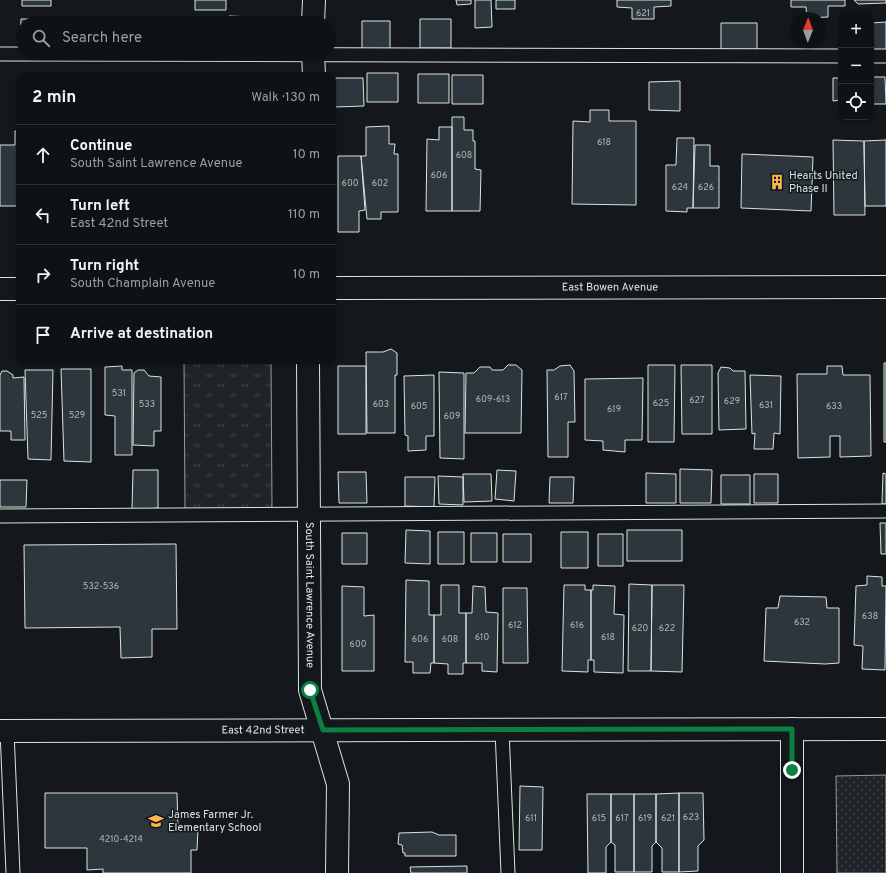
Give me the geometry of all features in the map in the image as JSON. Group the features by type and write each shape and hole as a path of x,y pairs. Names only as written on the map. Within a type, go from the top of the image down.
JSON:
{"street":[{"path":"314,0 314,16"},
{"name":"East Bowen Avenue","path":"336,288 886,287"},
{"path":"0,289 16,288"},
{"name":"South Saint Lawrence Avenue","path":"308,364 310,690 338,784 337,873"},
{"name":"East 42nd Street","path":"4,731 886,728"},
{"path":"792,729 792,873"}],"lane":[{"path":"0,54 16,54"},
{"path":"268,60 313,61 838,56"},
{"path":"874,56 886,56"},
{"path":"0,516 309,513 886,511"},
{"path":"502,730 508,873"},
{"path":"4,731 6,820 13,873"}],"green space":[{"path":"184,364 271,364 272,508 185,509"},
{"path":"886,775 886,873 837,873 836,776"}],"building":[{"path":"22,0 51,0 51,6 22,6"},
{"path":"195,0 226,0 226,10 195,10"},
{"path":"456,0 471,0 471,4 457,5"},
{"path":"475,0 491,0 492,27 475,28"},
{"path":"496,0 515,0 515,9 496,9"},
{"path":"617,0 671,0 671,6 654,7 654,19 632,19 632,8 617,7"},
{"path":"791,0 845,0 845,6 828,6 828,17 826,17 826,12 806,12 806,7 791,7"},
{"path":"854,0 886,0 886,3 858,4"},
{"path":"420,19 451,19 451,48 420,48"},
{"path":"362,21 390,21 390,51 362,51"},
{"path":"886,22 886,53 874,53 874,23"},
{"path":"721,23 757,23 757,52 721,52"},
{"path":"367,73 398,73 398,102 367,102"},
{"path":"418,74 449,74 449,103 418,103"},
{"path":"452,75 483,75 483,104 452,104"},
{"path":"874,77 885,77 886,104 874,104"},
{"path":"336,78 363,78 364,106 336,107"},
{"path":"833,78 838,78 838,100 833,101"},
{"path":"680,81 680,111 649,110 649,82"},
{"path":"590,110 609,110 609,121 636,121 636,205 572,204 573,121 590,122"},
{"path":"452,117 464,117 464,130 473,130 473,141 475,141 475,169 481,170 480,211 452,211"},
{"path":"389,126 389,144 395,144 394,154 398,154 398,212 381,212 381,219 367,219 361,156 366,156 366,127"},
{"path":"439,127 452,127 452,211 426,211 427,139 439,140"},
{"path":"16,131 16,206 0,206 0,145 15,145"},
{"path":"677,138 694,138 693,208 687,208 687,212 666,211 666,165 676,165"},
{"path":"833,140 864,141 865,215 834,215"},
{"path":"886,140 886,206 865,206 864,141"},
{"path":"695,145 710,145 710,166 719,166 719,208 693,208"},
{"name":"Hearts United Phase II","path":"742,154 813,157 811,211 741,208"},
{"path":"338,156 361,156 365,210 359,211 359,232 338,232"},
{"path":"391,349 397,353 397,375 395,375 395,433 367,433 366,352 383,352"},
{"path":"884,363 886,363 886,442 884,442"},
{"path":"508,365 516,365 522,370 521,433 465,433 466,373 474,373 480,367 490,367 492,370 503,370"},
{"path":"570,365 574,371 575,422 568,422 568,457 548,457 547,370 554,370 560,366"},
{"path":"648,365 675,365 674,442 648,442"},
{"path":"681,365 712,365 712,434 682,434"},
{"path":"122,366 122,370 132,370 132,455 115,455 115,416 105,415 105,367"},
{"path":"338,366 366,366 366,434 338,434"},
{"path":"827,366 842,366 843,375 870,375 871,456 840,457 840,436 830,436 830,457 798,458 797,374 827,374"},
{"path":"721,367 730,368 733,371 745,371 746,429 719,430 718,373"},
{"path":"61,369 91,369 91,462 64,461"},
{"path":"25,370 53,370 51,460 28,459"},
{"path":"138,370 144,370 149,376 161,377 161,431 154,431 154,446 133,445 134,373"},
{"path":"2,371 7,371 13,375 13,378 24,377 25,440 11,440 11,431 0,431 0,375"},
{"path":"439,372 464,373 464,459 440,458"},
{"path":"434,375 434,436 426,436 426,450 408,451 408,436 405,435 404,376"},
{"path":"750,375 781,376 780,434 774,433 773,449 754,449 755,433 752,434"},
{"path":"643,378 642,440 625,440 625,452 603,450 603,441 585,440 585,379"},
{"path":"680,469 712,470 711,503 680,503"},
{"path":"133,470 158,470 158,508 132,510"},
{"path":"497,470 516,471 514,501 495,499"},
{"path":"338,472 366,472 367,503 339,503"},
{"path":"646,473 676,474 676,503 646,503"},
{"path":"883,473 886,474 886,504 882,504"},
{"path":"463,474 491,474 492,501 464,502"},
{"path":"754,474 778,474 778,503 754,503"},
{"path":"721,475 750,475 750,504 721,504"},
{"path":"438,476 463,477 463,505 439,504"},
{"path":"405,477 435,477 434,507 405,506"},
{"path":"550,477 574,477 573,503 549,503"},
{"path":"0,480 27,480 26,507 0,507"},
{"path":"880,523 886,523 886,554 881,554"},
{"path":"406,530 430,531 430,564 405,563"},
{"path":"627,530 682,530 682,561 627,561"},
{"path":"438,532 464,532 464,564 438,564"},
{"path":"561,532 588,532 588,568 561,568"},
{"path":"342,533 367,533 367,564 342,564"},
{"path":"471,533 497,533 497,562 471,562"},
{"path":"503,534 531,534 531,562 503,562"},
{"path":"598,534 623,534 623,566 598,566"},
{"path":"176,544 177,629 152,629 152,657 121,658 120,627 25,628 24,545"},
{"path":"867,576 882,577 882,586 886,586 885,670 862,669 863,646 854,645 856,586 867,585"},
{"path":"406,580 429,581 429,615 434,615 434,663 431,663 430,673 413,673 413,662 405,662"},
{"path":"629,584 652,585 651,671 628,671"},
{"path":"441,585 459,585 459,613 466,613 466,663 463,663 463,674 448,674 448,664 434,663 434,615 441,615"},
{"path":"564,585 585,585 585,590 591,590 591,660 588,660 588,672 562,671"},
{"path":"593,585 615,586 614,614 624,615 623,673 594,672 594,660 591,660 591,590 593,590"},
{"path":"652,585 684,585 682,672 651,671"},
{"path":"342,586 364,587 364,616 374,615 374,671 342,671"},
{"path":"473,586 485,587 486,612 498,613 497,672 482,671 482,663 466,663 466,613 472,613"},
{"path":"503,588 527,588 528,663 503,663"},
{"path":"780,596 826,597 827,608 839,608 839,663 825,664 764,661 766,608 778,608"},
{"path":"520,786 543,787 542,850 519,850"},
{"path":"45,793 177,793 178,829 198,829 197,850 191,850 191,873 103,873 103,869 87,870 87,848 45,848"},
{"path":"679,793 679,872 662,872 662,848 656,842 656,794"},
{"path":"679,793 703,793 704,840 698,846 698,871 679,872"},
{"path":"587,794 611,794 611,842 606,847 606,873 588,873"},
{"path":"611,794 634,794 634,872 615,872 615,845 611,842"},
{"path":"634,794 656,794 656,842 652,846 652,872 634,872"},
{"path":"432,832 439,835 456,835 456,856 405,856 402,845 398,844 399,833"},
{"path":"467,866 467,873 411,873 410,867"}],"place":[{"name":"Hearts United Phase II","path":"777,182"},
{"name":"James Farmer Jr. Elementary School","path":"156,821"}],"route":[{"path":"310,690 323,730 792,729 792,770"}]}
